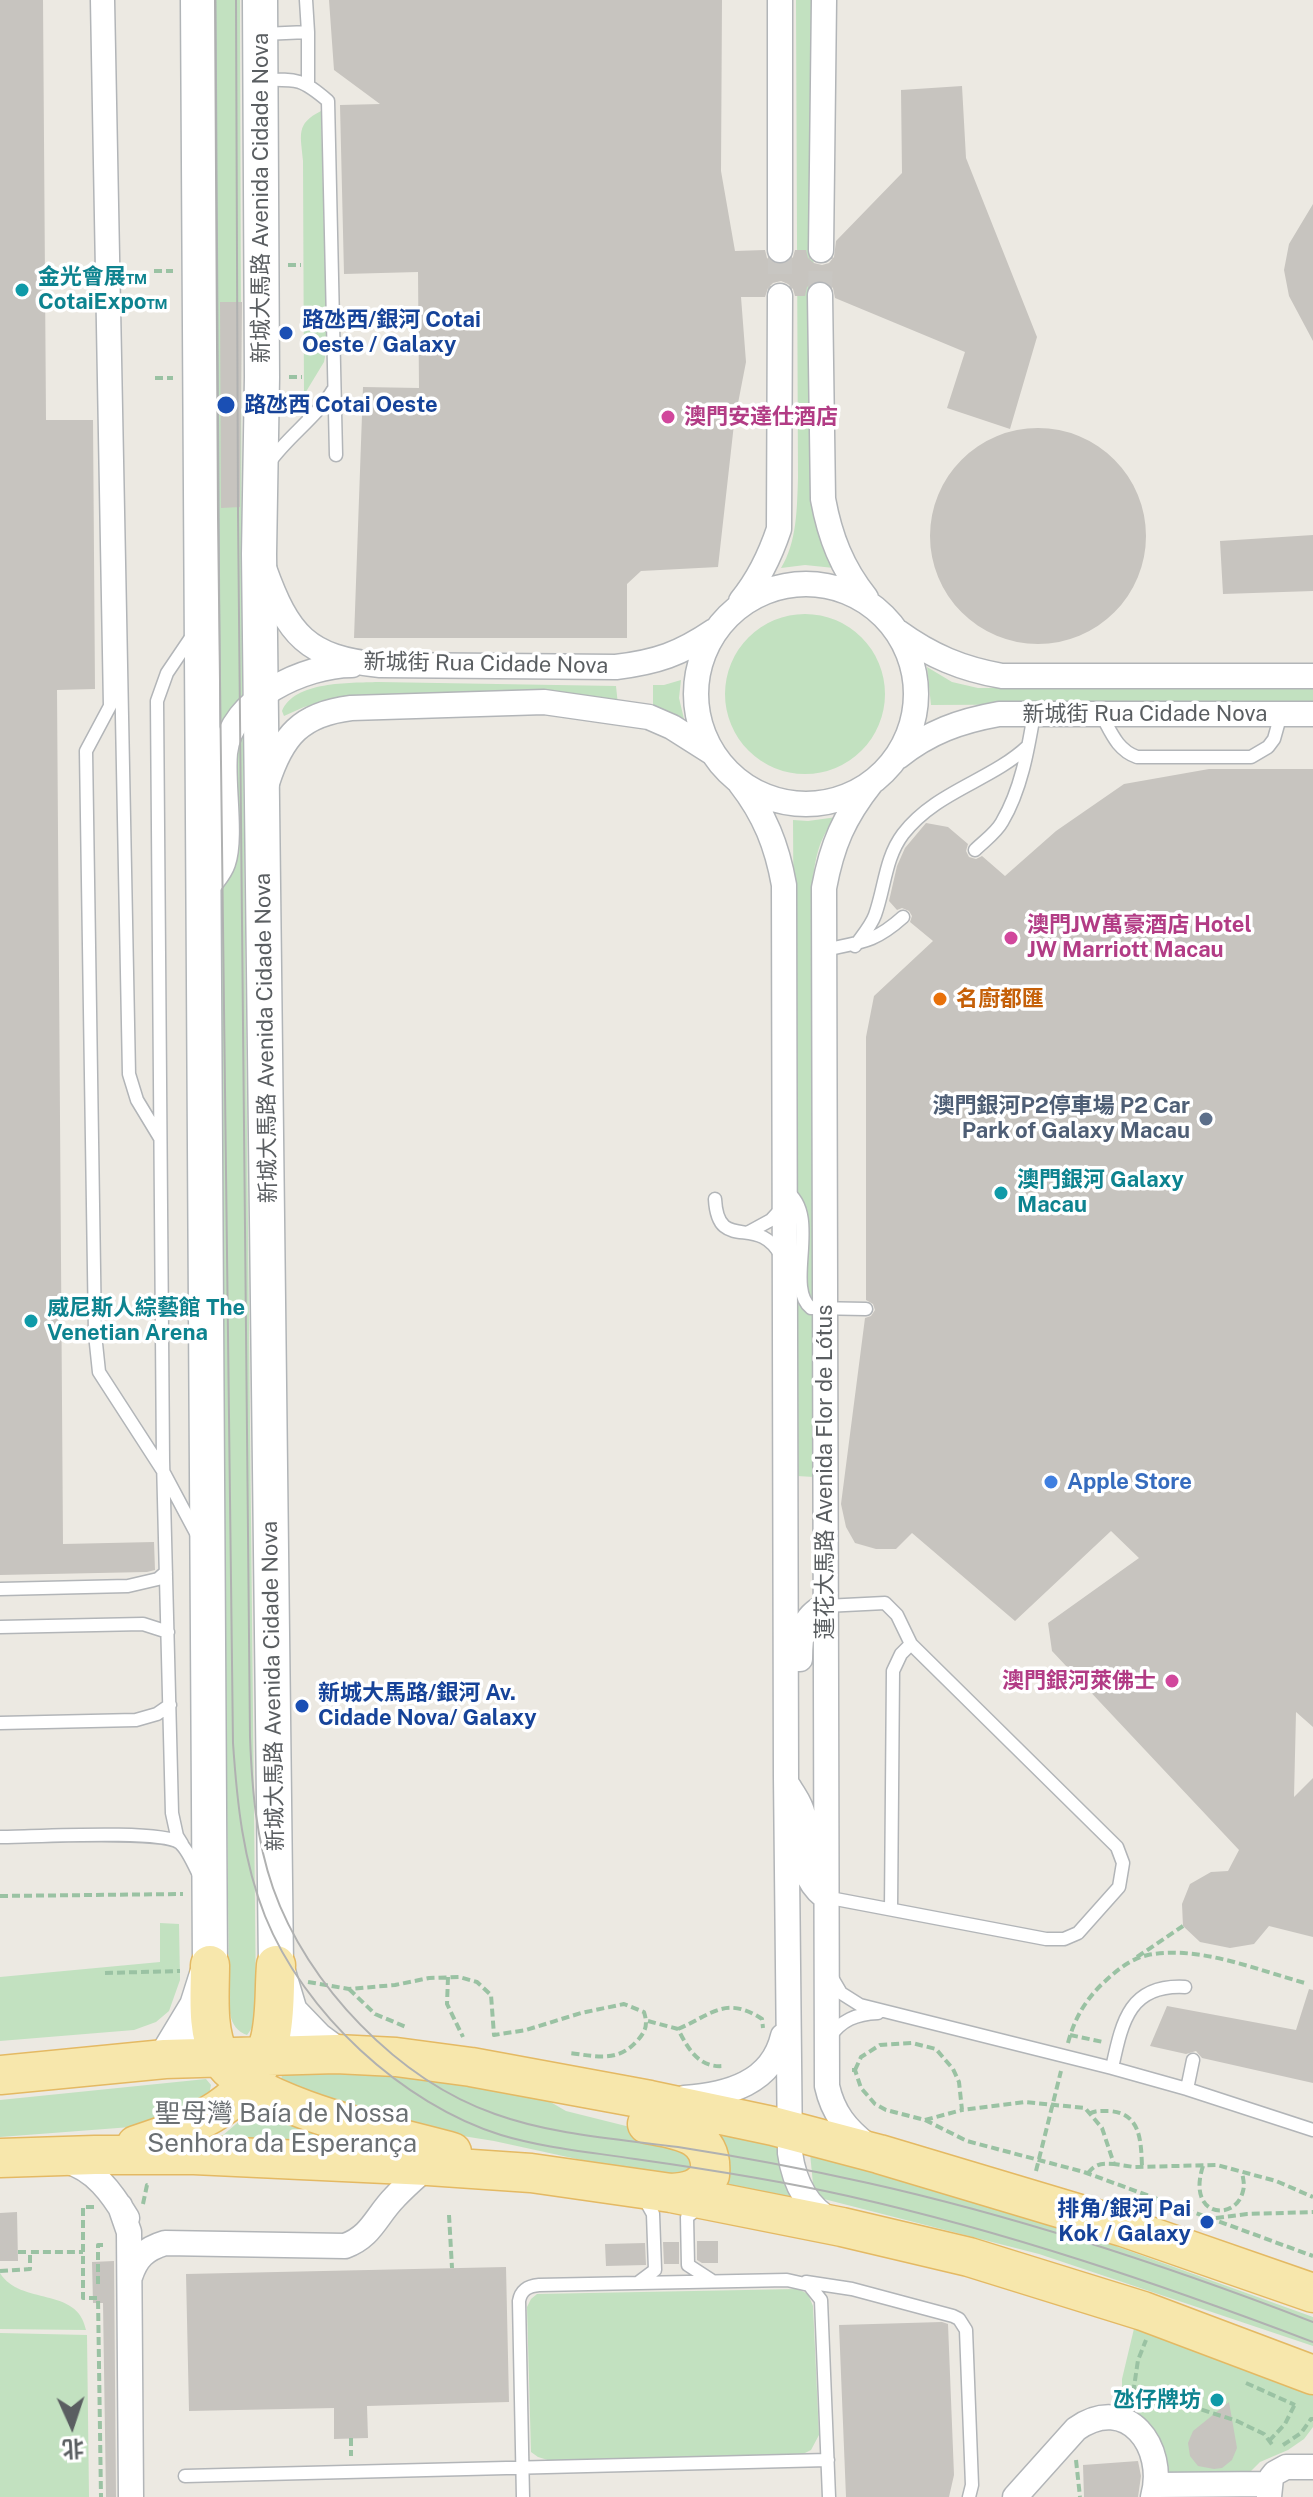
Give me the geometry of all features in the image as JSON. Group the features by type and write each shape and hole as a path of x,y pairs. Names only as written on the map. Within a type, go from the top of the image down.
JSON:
{"main road":[{"path":"198,0 207,1554 198,1895 199,1978 220,2057"},
{"name":"新城大馬路 Avenida Cidade Nova","path":"260,0 262,363 259,554 278,1971 290,2012 317,2040 336,2054"},
{"path":"95,2155 137,2145 191,2126 231,2103 257,2070 274,2017 278,1971"},
{"path":"165,2059 188,2023 199,1978"},
{"path":"257,2070 336,2054 396,2057 650,2100 790,2130 879,2154 1150,2236 1313,2293"},
{"path":"3,2073 220,2057 257,2070 295,2105 351,2124 531,2173"},
{"path":"531,2078 586,2110 696,2136 709,2157 710,2175 699,2188 671,2193"},
{"path":"0,2158 194,2155 428,2166 531,2173 671,2193 842,2227 969,2257 1155,2315 1311,2375"}],"street":[{"path":"780,0 780,250"},
{"path":"821,250 824,0"},
{"path":"780,296 779,529 769,559 755,584 714,631 698,666 695,705 698,724 706,742 740,783 771,799 806,805 840,799 871,783 894,761 912,726 916,706 913,667 907,648 896,630 852,581 828,528 823,499 820,295"},
{"name":"新城街 Rua Cidade Nova","path":"259,554 293,629 330,656 356,663 616,667 667,658 714,631"},
{"path":"735,609 755,596 778,587 802,583 826,585 850,592 871,605"},
{"name":"新城街 Rua Cidade Nova","path":"896,630 919,648 945,661 973,671 1002,676 1313,676"},
{"path":"204,894 223,863 225,749 237,723 274,687 315,670 340,665 380,665"},
{"path":"494,667 498,682 507,692 536,696 544,702"},
{"name":"新城街 Rua Cidade Nova","path":"264,794 277,756 288,737 313,717 351,708 544,702 649,717 672,727 715,754"},
{"name":"新城街 Rua Cidade Nova","path":"894,761 942,728 999,714 1281,714 1312,717"},
{"name":"蓮花大馬路 Avenida Flor de Lótus","path":"740,783 770,830 784,885 787,2018 791,2162 803,2195 827,2219 842,2227"},
{"name":"蓮花大馬路 Avenida Flor de Lótus","path":"871,783 853,806 839,832 829,859 824,888 825,1958 826,2069 830,2098 842,2123 879,2154"},
{"path":"825,1606 807,1618 802,1628 799,1729 786,1767 803,1814 805,1865 809,1881 825,1897"},
{"path":"650,2100 719,2093 758,2076 770,2066 780,2050 787,2018"},
{"path":"48,2155 77,2164 102,2181 131,2224 146,2236 165,2243"},
{"path":"130,2277 141,2255 165,2243 345,2246 368,2233 394,2197 428,2166"},
{"path":"120,2206 129,2232 131,2497"},
{"path":"1015,2497 1076,2429 1102,2418 1125,2422 1143,2433 1152,2452 1155,2491 1269,2491 1271,2478 1280,2469 1313,2467"}],"lane":[{"path":"97,0 110,706 86,751 95,1334 99,1372 163,1471 207,1554"},
{"path":"108,0 129,1074 137,1100 160,1138"},
{"path":"306,0 308,84"},
{"path":"260,34 308,32"},
{"path":"261,80 292,79 308,84 328,101 336,455"},
{"path":"261,479 276,453 326,401 334,387"},
{"path":"198,1895 172,1813 163,1471 157,701 167,673 202,621"},
{"path":"975,850 1000,825 1013,798 1034,714"},
{"path":"1101,714 1120,747 1137,757 1251,757 1261,754 1274,739 1281,714"},
{"path":"855,946 875,917 887,863 903,835 921,815 952,792 1012,761 1028,746"},
{"path":"824,950 855,946 876,938 903,917"},
{"path":"749,1232 771,1220 785,1196 793,1195 802,1213 802,1295 805,1303 811,1308 866,1309"},
{"path":"715,1199 716,1214 723,1228 761,1235 771,1241 785,1263"},
{"path":"0,1589 128,1586 158,1579 166,1572"},
{"path":"825,1606 885,1603 897,1615 911,1644 1117,1847 1123,1863 1119,1887 1078,1933 1064,1939 1046,1939 825,1897"},
{"path":"0,1627 143,1624 168,1632"},
{"path":"891,1909 893,1671 901,1654 911,1644"},
{"path":"0,1723 136,1720 157,1714 170,1705"},
{"path":"0,1837 155,1836 169,1837 182,1844"},
{"path":"825,1958 835,1984 851,2001 860,2005 1112,2068 1313,2130"},
{"path":"1112,2068 1126,2019 1139,1997 1153,1989 1185,1987"},
{"path":"826,2044 836,2028 850,2018 897,2013"},
{"path":"1187,2089 1193,2060"},
{"path":"631,2187 642,2195 653,2214 655,2270 639,2282"},
{"path":"710,2200 687,2217 688,2265 712,2281"},
{"path":"787,2280 809,2285 821,2300 829,2497"},
{"path":"523,2497 521,2293 526,2288 539,2285 787,2280 852,2289 959,2319 966,2330 972,2485 969,2497"},
{"path":"185,2476 828,2460"}],"path":[{"path":"0,1896 198,1895"},
{"path":"1131,1961 1183,1926"},
{"path":"278,1971 349,1989 386,1987 448,1977 477,1982 491,1995 494,2035 499,2045"},
{"path":"105,1973 199,1978"},
{"path":"448,1977 447,2004 463,2037"},
{"path":"349,1989 375,2014 419,2030"},
{"path":"494,2035 526,2030 624,2004 644,2012 646,2030 621,2055 604,2057 559,2052"},
{"path":"647,2021 678,2029 721,2008 747,2009 762,2019 764,2032"},
{"path":"678,2029 686,2046 700,2061 719,2068 729,2064"},
{"path":"448,2035 475,2040"},
{"path":"1070,2035 1117,2045"},
{"path":"962,2110 959,2082 953,2069 936,2049 912,2043 880,2045 861,2057 855,2070 861,2088 875,2104 886,2110 925,2120 967,2141 1088,2173 1313,2256"},
{"path":"1029,2199 1065,2056"},
{"path":"826,2069 855,2070"},
{"path":"925,2120 962,2110 1025,2102 1085,2108 1102,2128 1114,2164"},
{"path":"1089,2114 1096,2111 1115,2112 1130,2117 1138,2128 1142,2167"},
{"path":"1088,2173 1093,2166 1102,2163 1142,2167 1217,2165 1276,2181 1313,2197"},
{"path":"1203,2166 1199,2192 1203,2203 1211,2209 1230,2209 1238,2202 1244,2189 1242,2172"},
{"path":"101,2497 98,2298 83,2298 83,2207 143,2204 147,2185 163,2185"},
{"path":"1230,2209 1233,2217"},
{"path":"1214,2218 1313,2212"},
{"path":"449,2215 452,2268"},
{"path":"98,2284 98,2245 106,2245"},
{"path":"18,2252 83,2252"},
{"path":"2,2270 30,2269 30,2252"},
{"path":"1143,2401 1134,2387 1138,2360 1155,2315"},
{"path":"1269,2441 1285,2424 1311,2375"},
{"path":"1125,2422 1143,2401 1175,2401 1237,2421 1264,2434 1274,2447"},
{"path":"1263,2450 1293,2440 1313,2419"},
{"path":"1077,2463 1080,2497"}],"green space":[{"path":"211,0 240,0 242,647 256,2003 252,2028 247,2035 240,2032 233,2022 229,2002 212,430"},
{"path":"796,0 814,0 813,505 823,549 834,568 805,565 781,568 793,536 798,478"},
{"path":"321,111 327,347 324,362 304,395 301,137 303,126"},
{"path":"805,614 836,620 861,638 879,663 885,694 879,725 861,750 836,768 805,774 774,768 749,750 731,725 725,694 731,663 749,638 774,620"},
{"path":"927,667 952,682 978,688 1313,687 1313,703 931,705"},
{"path":"681,680 679,698 684,719 653,705 653,685"},
{"path":"378,682 616,686 618,705 334,700 304,707 284,716 282,711 288,701 310,689"},
{"path":"837,817 826,831 820,846 813,879 814,1477 797,1476 793,820"},
{"path":"160,1923 179,1924 180,1980 169,2011 156,2022 134,2030 0,2041 0,1977 160,1962"},
{"path":"357,2065 528,2089 566,2111 674,2138 695,2162 687,2174 677,2176 632,2171 494,2141 394,2125 307,2096 281,2079 283,2072"},
{"path":"206,2079 211,2085 209,2095 173,2113 131,2127 0,2137 0,2100"},
{"path":"260,2104 369,2146 198,2148 223,2135"},
{"path":"703,2125 778,2143 794,2199 719,2184"},
{"path":"810,2153 1096,2239 1313,2317 1313,2346 1039,2254 820,2198 813,2184"},
{"path":"0,2273 21,2290 72,2307 81,2316 86,2330 0,2329"},
{"path":"798,2289 808,2294 813,2306 819,2435 811,2450 803,2454 551,2461 531,2452 527,2307 537,2294"},
{"path":"1137,2316 1313,2388 1313,2427 1304,2439 1260,2462 1248,2474 1174,2478 1167,2473 1146,2426 1122,2391"},
{"path":"0,2333 87,2335 89,2497 0,2497"}],"building":[{"path":"0,0 43,0 46,420 93,420 95,689 57,690 63,1544 154,1542 155,1570 147,1572 0,1575"},
{"path":"329,0 722,0 721,171 735,251 765,250 767,258 779,265 788,263 795,250 806,250 808,258 814,263 829,263 834,257 836,241 902,173 901,90 962,86 966,158 1037,337 1010,429 947,408 965,352 835,298 833,288 827,282 813,282 807,287 805,296 795,296 793,289 781,281 773,283 765,297 741,297 746,362 734,424 718,567 641,571 627,584 627,638 354,638 363,387 419,388 418,272 344,274 340,105 380,104 334,70"},
{"path":"1313,204 1313,341 1289,296 1284,270 1289,244"},
{"path":"220,302 242,302 240,507 221,508"},
{"path":"1038,428 1079,436 1098,446 1114,460 1128,476 1138,495 1146,536 1138,577 1128,596 1114,612 1098,626 1079,636 1038,644 997,636 978,626 962,612 948,596 938,577 930,536 938,495 948,476 962,460 978,446 997,436"},
{"path":"1313,535 1313,591 1223,594 1220,541"},
{"path":"1209,769 1313,769 1313,1727 1296,1712 1294,1797 1313,1778 1313,1937 1269,1926 1254,1944 1230,1948 1200,1942 1183,1926 1182,1904 1190,1884 1211,1872 1228,1871 1239,1850 1052,1651 1048,1623 1139,1558 1111,1531 1015,1621 912,1533 896,1549 876,1549 855,1543 846,1527 841,1504 865,1318 875,1310 873,1304 866,1300 866,1037 874,996 933,941 910,922 912,916 909,911 902,908 897,910 889,901 897,866 905,848 926,823 948,827 968,844 966,851 969,857 976,859 982,856 1005,876 1056,831 1124,784"},
{"path":"1309,1989 1313,1990 1313,2083 1202,2058 1196,2051 1186,2054 1150,2046 1167,2006 1296,2030"},
{"path":"17,2212 18,2261 0,2261 0,2213"},
{"path":"697,2241 718,2241 718,2263 697,2260"},
{"path":"663,2242 679,2242 679,2264 664,2264"},
{"path":"645,2243 646,2265 606,2266 605,2244"},
{"path":"114,2261 116,2497 106,2497 103,2303 93,2303 92,2262"},
{"path":"506,2267 509,2402 367,2406 368,2438 334,2439 334,2408 189,2411 186,2274"},
{"path":"948,2324 954,2475 949,2497 846,2497 839,2325"},
{"path":"1229,2402 1237,2448 1232,2460 1222,2468 1198,2466 1190,2456 1188,2443 1193,2431"},
{"path":"1138,2461 1141,2476 1138,2497 1084,2497 1083,2465"}],"tunnel":[{"path":"780,250 780,296"},
{"path":"820,295 821,250"}],"tram line":[{"path":"215,0 233,1743 242,1831 251,1874 265,1916 282,1952 304,1987 360,2050 393,2078 464,2121 534,2143 768,2180 908,2210 1083,2261 1313,2342"},
{"path":"236,0 250,1737 259,1832 273,1888 288,1924 308,1959 360,2025 424,2078 459,2099 495,2114 563,2132 750,2159 925,2196 1093,2244 1313,2322"}],"place":[{"name":"金光會展™ CotaiExpo™","path":"22,290"},
{"name":"路氹西/銀河 Cotai Oeste / Galaxy","path":"286,333"},
{"name":"路氹西 Cotai Oeste","path":"226,405"},
{"name":"澳門安達仕酒店","path":"668,417"},
{"name":"澳門JW萬豪酒店 Hotel JW Marriott Macau","path":"1011,938"},
{"name":"名廚都匯","path":"940,999"},
{"name":"澳門銀河P2停車場 P2 Car Park of Galaxy Macau","path":"1206,1119"},
{"name":"澳門銀河 Galaxy Macau","path":"1001,1193"},
{"name":"威尼斯人綜藝館 The Venetian Arena","path":"31,1321"},
{"name":"Apple Store","path":"1051,1482"},
{"name":"澳門銀河萊佛士","path":"1172,1681"},
{"name":"新城大馬路/銀河 Av. Cidade Nova/ Galaxy","path":"302,1706"},
{"name":"排角/銀河 Pai Kok / Galaxy","path":"1207,2222"},
{"name":"氹仔牌坊","path":"1217,2400"}],"district":[{"name":"聖母灣 Baía de Nossa Senhora da Esperança","path":"282,2129"}]}
